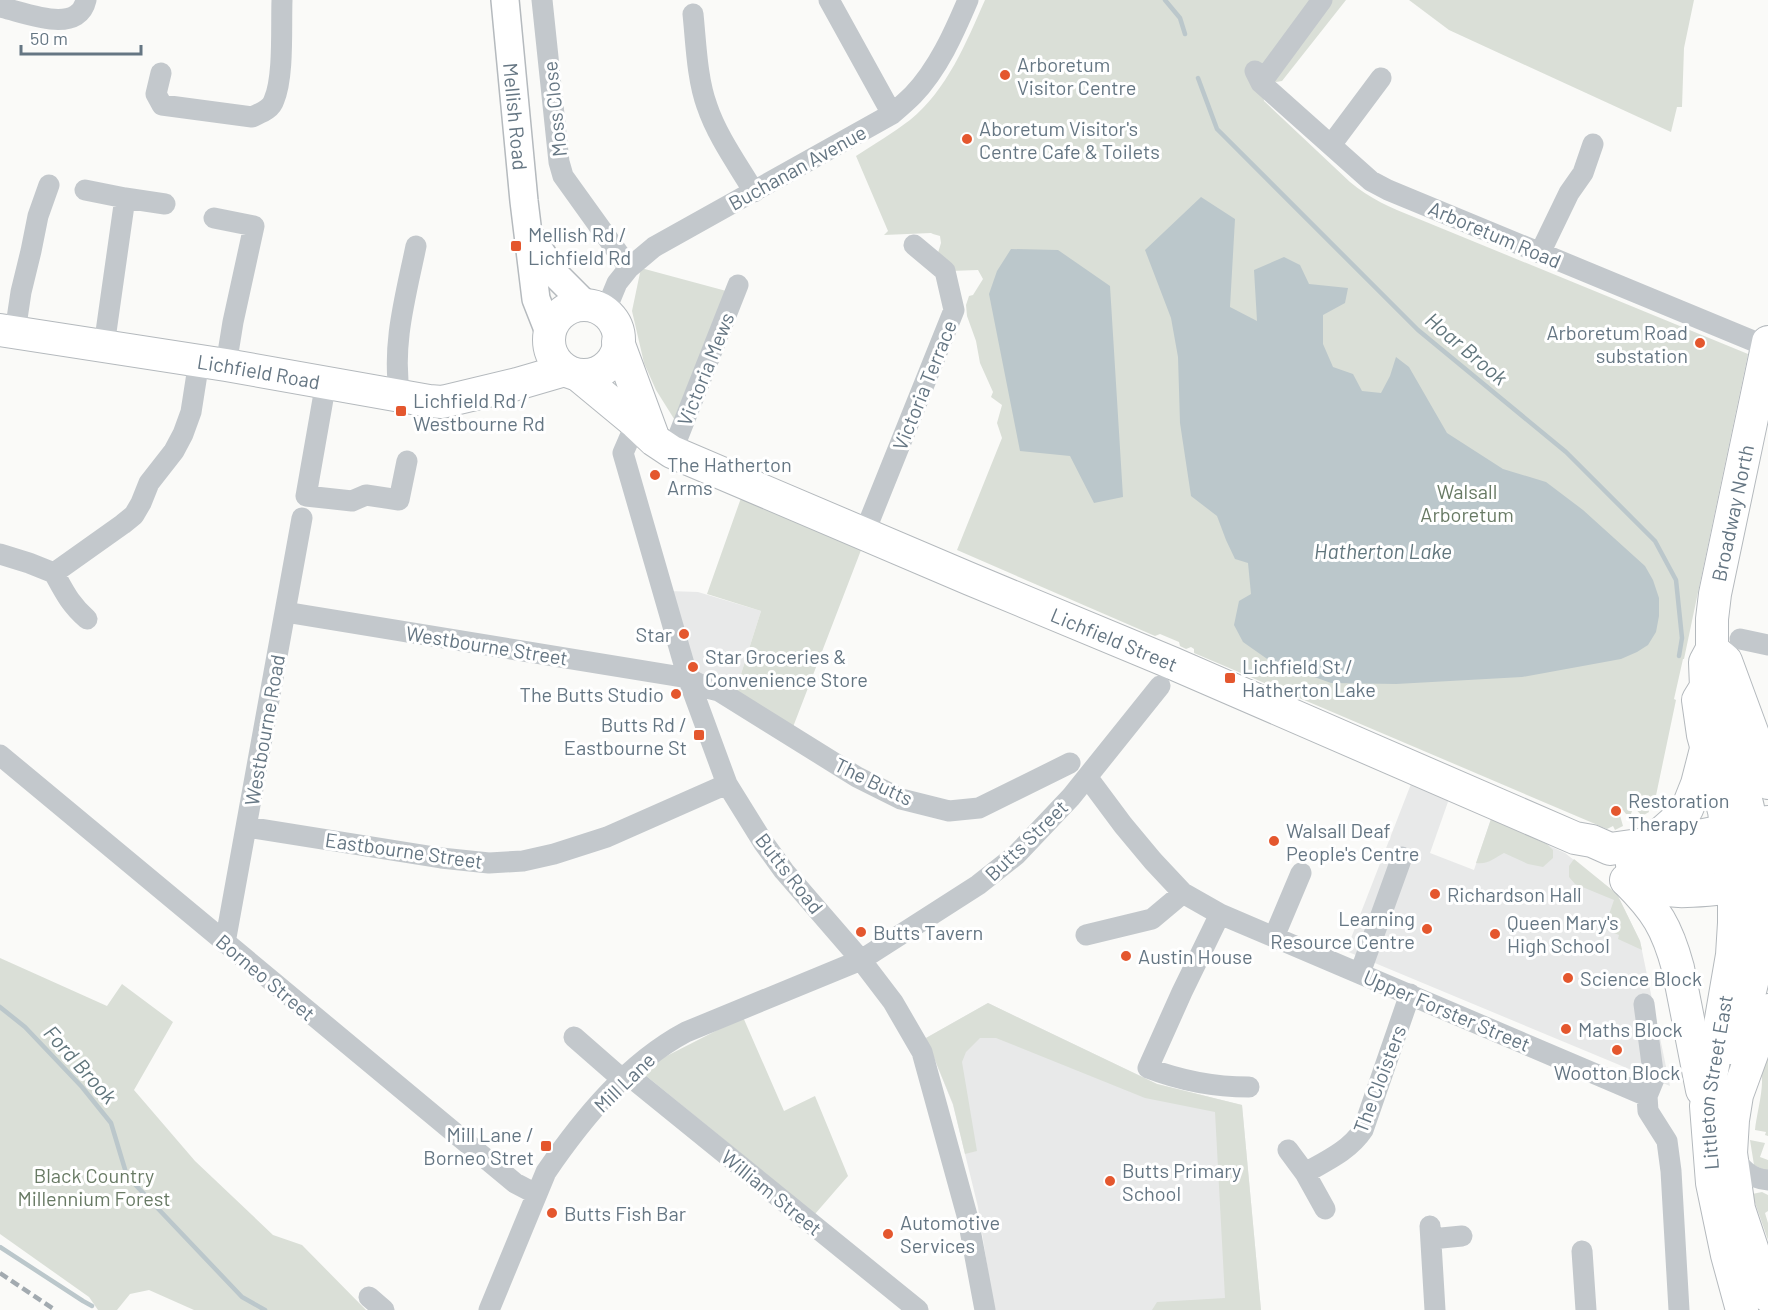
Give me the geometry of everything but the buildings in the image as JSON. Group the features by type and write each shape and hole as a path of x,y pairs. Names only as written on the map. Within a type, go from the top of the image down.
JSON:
{"highway":[{"path":"618,342 616,354 605,368 595,373 561,356 555,321 565,310 577,306 596,309 616,327 618,342 654,439"},
{"name":"Lichfield Road","path":"8,331 442,402 517,384 561,356"},
{"name":"Broadway North","path":"1756,858 1724,811 1706,749 1698,700 1706,687 1705,662 1726,644 1712,619 1715,594 1768,345"},
{"name":"Lichfield Street","path":"561,356 654,439 864,534 1172,663 1575,838 1592,841 1610,849 1646,844 1756,858"},
{"path":"1726,644 1726,661 1758,748 1768,783"},
{"path":"1610,849 1626,862 1638,867 1650,868 1756,858 1743,787 1717,698 1706,687"},
{"path":"1646,844 1683,814 1697,784 1706,749"},
{"name":"Lichfield Street","path":"1575,838 1585,853 1627,881 1668,891 1685,892 1756,858"},
{"name":"Littleton Street East","path":"1745,1306 1727,1255 1712,1183 1707,1120 1709,1088 1732,955 1734,924 1756,858"},
{"path":"1627,881 1651,906 1667,933 1678,968 1700,1088 1709,1088"},
{"name":"Littleton Street East","path":"1745,1306 1739,1209 1731,1153 1733,1120 1737,1095 1767,1014"}],"main road":[{"name":"Mellish Road","path":"506,0 536,299 561,356"},
{"name":"Mellish Road","path":"529,234 555,274 596,309"}],"street":[{"path":"0,7 59,21 81,12 86,0"},
{"path":"161,73 156,94 162,105 252,117 265,111 274,102 280,75 282,0"},
{"name":"Moss Close","path":"542,0 562,176 629,267"},
{"path":"829,0 891,114"},
{"name":"Buchanan Avenue","path":"596,309 629,267 654,247 891,114 914,94 928,77 948,44 968,0"},
{"name":"Arboretum Road","path":"1322,0 1258,77 1371,181 1540,253 1768,345"},
{"path":"693,14 706,106 754,192"},
{"path":"1331,145 1381,78"},
{"path":"1540,253 1569,193 1583,173 1593,144"},
{"path":"8,331 32,251 38,216 50,185"},
{"path":"85,190 165,204"},
{"path":"104,346 125,198"},
{"path":"54,573 123,524 138,509 149,483 174,451 183,434 212,363 234,322 254,226 214,218"},
{"name":"Victoria Terrace","path":"864,534 954,310 945,271 914,245"},
{"path":"400,396 396,375 399,324 416,246"},
{"name":"Victoria Mews","path":"654,439 738,285"},
{"path":"326,382 306,496 352,501 366,495 399,500 407,461"},
{"name":"Butts Road","path":"654,439 623,453 688,678 728,784 763,842 784,871 861,960 893,1002 922,1052 968,1220 985,1310"},
{"name":"Westbourne Road","path":"225,943 302,518"},
{"path":"0,554 54,573 74,608 87,619"},
{"name":"Westbourne Street","path":"285,612 688,678"},
{"path":"1726,644 1768,645"},
{"name":"The Butts","path":"688,678 707,688 719,691 857,777 901,798 949,811 979,808 1070,763"},
{"name":"Butts Street","path":"861,960 978,885 1016,855 1088,778 1160,686"},
{"path":"1742,708 1768,728"},
{"name":"Borneo Street","path":"0,755 515,1183 536,1194"},
{"name":"Upper Forster Street","path":"1088,778 1153,861 1184,893 1220,914 1647,1096"},
{"name":"Eastbourne Street","path":"247,827 441,858 489,863 523,861 607,837 728,784"},
{"path":"1360,973 1402,857"},
{"path":"1274,937 1301,873"},
{"path":"1086,935 1152,919 1184,893"},
{"path":"1220,914 1148,1068 1185,1079 1234,1087 1249,1087"},
{"name":"Mill Lane","path":"489,1310 546,1172 558,1153 624,1077 669,1042 686,1032 861,960"},
{"name":"The Cloisters","path":"1305,1173 1340,1153 1355,1141 1363,1130 1410,994"},
{"path":"1644,1004 1654,1079 1647,1096 1648,1111 1667,1141 1671,1171 1679,1310"},
{"name":"William Street","path":"574,1037 918,1310"},
{"path":"1288,1150 1305,1173 1325,1209"},
{"path":"1731,1153 1749,1174 1755,1178 1768,1180"},
{"path":"1435,1310 1430,1233 1462,1236"},
{"path":"1582,1251 1586,1310"}],"shaded area":[{"path":"669,591 698,592 761,611 735,693 689,670"},
{"name":"Queen Mary's High School","path":"1411,784 1449,799 1430,853 1474,870 1491,819 1565,853 1617,894 1640,941 1670,1086 1346,951"},
{"name":"Butts Primary School","path":"988,1003 1157,1084 1242,1105 1261,1310 994,1310 978,1207 953,1105 926,1038"}],"green space":[{"name":"Walsall Arboretum","path":"985,0 1346,0 1282,81 1270,83 1263,93 1264,101 1350,182 1373,198 1397,210 1748,354 1674,699 1676,700 1654,805 1648,808 1649,812 1642,816 1633,806 1630,807 1631,814 1626,814 1623,810 1619,812 1623,826 1615,830 1613,826 1607,829 1194,653 1191,647 1186,649 1180,646 1179,642 1160,634 1155,636 957,550 1002,438 997,423 1002,405 991,397 993,392 980,363 976,341 967,316 966,305 969,296 973,295 983,279 978,270 950,271 937,256 941,243 940,236 931,233 884,235 888,231 856,156 910,120 935,95 954,65"},
{"path":"1409,0 1694,0 1684,48 1682,107 1677,107 1671,132 1449,30"},
{"path":"641,268 730,292 681,430 656,390 644,363 632,311"},
{"path":"741,498 863,545 793,727 735,693 761,611 707,594"},
{"path":"1491,819 1547,844 1553,850 1553,858 1543,867 1528,864 1504,853 1487,862 1476,863"},
{"path":"1574,859 1617,894 1640,941 1642,950 1618,939 1619,935 1604,929 1614,900 1575,884 1569,877 1569,866"},
{"name":"Black Country Millennium Forest","path":"0,958 107,1006 122,984 173,1022 134,1090 195,1161 273,1235 302,1245 366,1310 194,1310 149,1290 130,1294 117,1310 98,1310 89,1297 0,1234"},
{"path":"988,1003 1157,1084 1242,1105 1261,1310 1152,1310 1157,1302 1225,1298 1215,1112 1145,1098 996,1038 980,1038 966,1052 962,1062 977,1151 965,1154 953,1104 926,1038"},
{"path":"743,1017 784,1111 815,1096 848,1176 815,1214 645,1075 649,1065"},
{"path":"1768,1054 1768,1136 1765,1135 1766,1132 1755,1130 1761,1093 1761,1074"},
{"path":"1750,1140 1765,1143 1760,1157 1768,1160 1768,1172 1754,1165"},
{"path":"1762,1192 1768,1195 1768,1211 1765,1213 1768,1223 1768,1240 1752,1194"}],"water":[{"name":"Hatherton Lake","path":"1201,197 1235,219 1230,307 1257,321 1254,270 1284,257 1300,265 1309,284 1348,288 1345,303 1323,315 1323,344 1333,367 1353,374 1362,391 1381,393 1396,357 1409,367 1447,433 1503,469 1546,482 1583,510 1645,566 1653,580 1659,598 1659,616 1656,632 1648,645 1621,659 1522,677 1396,684 1331,683 1270,661 1243,642 1234,625 1239,601 1251,594 1248,563 1235,559 1217,516 1191,496 1180,423 1178,357 1171,318 1145,250"},
{"path":"1011,249 1058,250 1110,286 1123,497 1094,503 1070,456 1020,451 989,294 997,271"}],"waterway":[{"name":"Hoar Brook","path":"1165,0 1180,18 1185,34"},
{"name":"Hoar Brook","path":"1198,78 1217,129 1418,330 1566,452 1655,541 1676,580 1682,638 1679,656"},
{"name":"Ford Brook","path":"0,1007 25,1027 82,1087 111,1123 127,1176 242,1297 265,1310"},
{"path":"0,1247 92,1306"}],"railway":[{"path":"0,1273 55,1310"}],"place":[{"name":"Arboretum Visitor Centre","path":"1005,75"},
{"name":"Aboretum Visitor's Centre Cafe & Toilets","path":"967,139"},
{"name":"Mellish Rd / Lichfield Rd","path":"516,246"},
{"name":"Arboretum Road substation","path":"1700,343"},
{"name":"Lichfield Rd / Westbourne Rd","path":"401,411"},
{"name":"The Hatherton Arms","path":"655,475"},
{"name":"Star","path":"684,634"},
{"name":"Star Groceries & Convenience Store","path":"693,667"},
{"name":"Lichfield St / Hatherton Lake","path":"1230,678"},
{"name":"The Butts Studio","path":"676,694"},
{"name":"Butts Rd / Eastbourne St","path":"699,735"},
{"name":"Restoration Therapy","path":"1616,811"},
{"name":"Walsall Deaf People's Centre","path":"1274,841"},
{"name":"Richardson Hall","path":"1435,894"},
{"name":"Learning Resource Centre","path":"1427,929"},
{"name":"Butts Tavern","path":"861,932"},
{"name":"Queen Mary's High School","path":"1495,934"},
{"name":"Austin House","path":"1126,956"},
{"name":"Science Block","path":"1568,978"},
{"name":"Maths Block","path":"1566,1029"},
{"name":"Wootton Block","path":"1617,1050"},
{"name":"Mill Lane / Borneo Stret","path":"546,1146"},
{"name":"Butts Primary School","path":"1110,1181"},
{"name":"Butts Fish Bar","path":"552,1213"},
{"name":"Automotive Services","path":"888,1234"}]}
